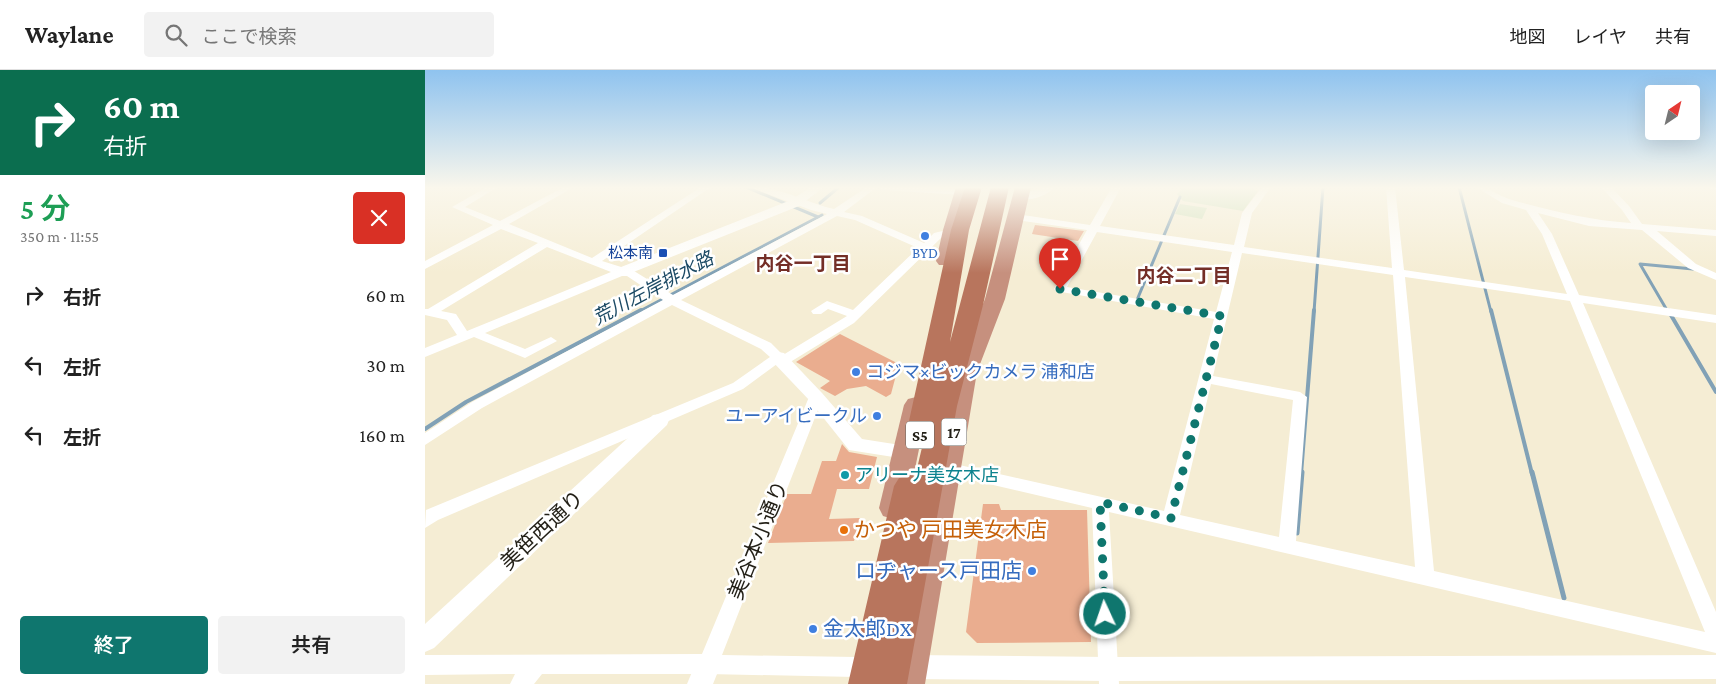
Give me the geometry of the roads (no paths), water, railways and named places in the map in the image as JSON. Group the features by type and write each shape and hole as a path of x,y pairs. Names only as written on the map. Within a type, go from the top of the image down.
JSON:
{"highway":[{"path":"859,678 951,232 957,216"},
{"name":"S5","path":"859,678 927,404 962,216"},
{"name":"S5","path":"888,684 944,406 972,305 1006,216"},
{"name":"17","path":"909,676 965,372 995,299 1010,216"}],"street":[{"path":"478,216 593,262 621,272 630,273 668,297 766,346 816,397 856,445 906,452"},
{"path":"425,266 518,216"},
{"path":"593,262 663,216"},
{"path":"425,353 764,216"},
{"path":"425,440 477,405 668,297 822,222 826,216"},
{"path":"847,216 858,218 925,247"},
{"path":"1064,216 1093,228 1716,319"},
{"path":"1100,216 1060,289 1222,316"},
{"path":"1171,518 1246,216"},
{"path":"1394,216 1425,576"},
{"path":"1535,216 1547,234 1716,635"},
{"path":"1563,216 1603,225 1716,233"},
{"path":"1632,216 1642,228 1692,266 1715,277"},
{"path":"427,516 660,420 737,386 855,315 938,235 951,232"},
{"path":"428,312 547,243"},
{"path":"817,311 827,306 855,315"},
{"path":"428,312 452,317 469,335 525,354 551,341"},
{"path":"1206,379 1300,397 1287,544"},
{"name":"美谷本小通り","path":"704,674 816,397"},
{"name":"美笹西通り","path":"425,640 660,420"},
{"path":"947,468 1287,544 1716,644"},
{"path":"1100,502 1108,677"},
{"path":"425,665 539,663 704,674 859,678"},
{"path":"520,684 539,663"},
{"path":"909,676 1108,677 1716,667"}],"waterway":[{"name":"荒川左岸排水路","path":"638,312 821,216"},
{"path":"1137,300 1172,216"},
{"path":"1314,312 1321,216"},
{"path":"1466,216 1491,312"},
{"path":"1668,312 1640,264 1693,269"},
{"name":"荒川左岸排水路","path":"425,429 466,402 641,310"},
{"path":"1301,474 1314,310"},
{"path":"1491,310 1532,474"},
{"path":"1668,310 1716,392"},
{"path":"1297,533 1302,472"},
{"path":"1532,472 1564,598"}],"place":[{"name":"BYD","path":"925,236"},
{"name":"松本南","path":"663,253"},
{"name":"コジマ×ビックカメラ 浦和店","path":"856,372"},
{"name":"ユーアイビークル","path":"877,416"},
{"name":"アリーナ美女木店","path":"845,475"},
{"name":"かつや 戸田美女木店","path":"844,530"},
{"name":"ロヂャース戸田店","path":"1032,571"},
{"name":"金太郎DX","path":"813,629"}],"district":[{"name":"内谷一丁目","path":"803,263"},
{"name":"内谷二丁目","path":"1184,275"}]}
